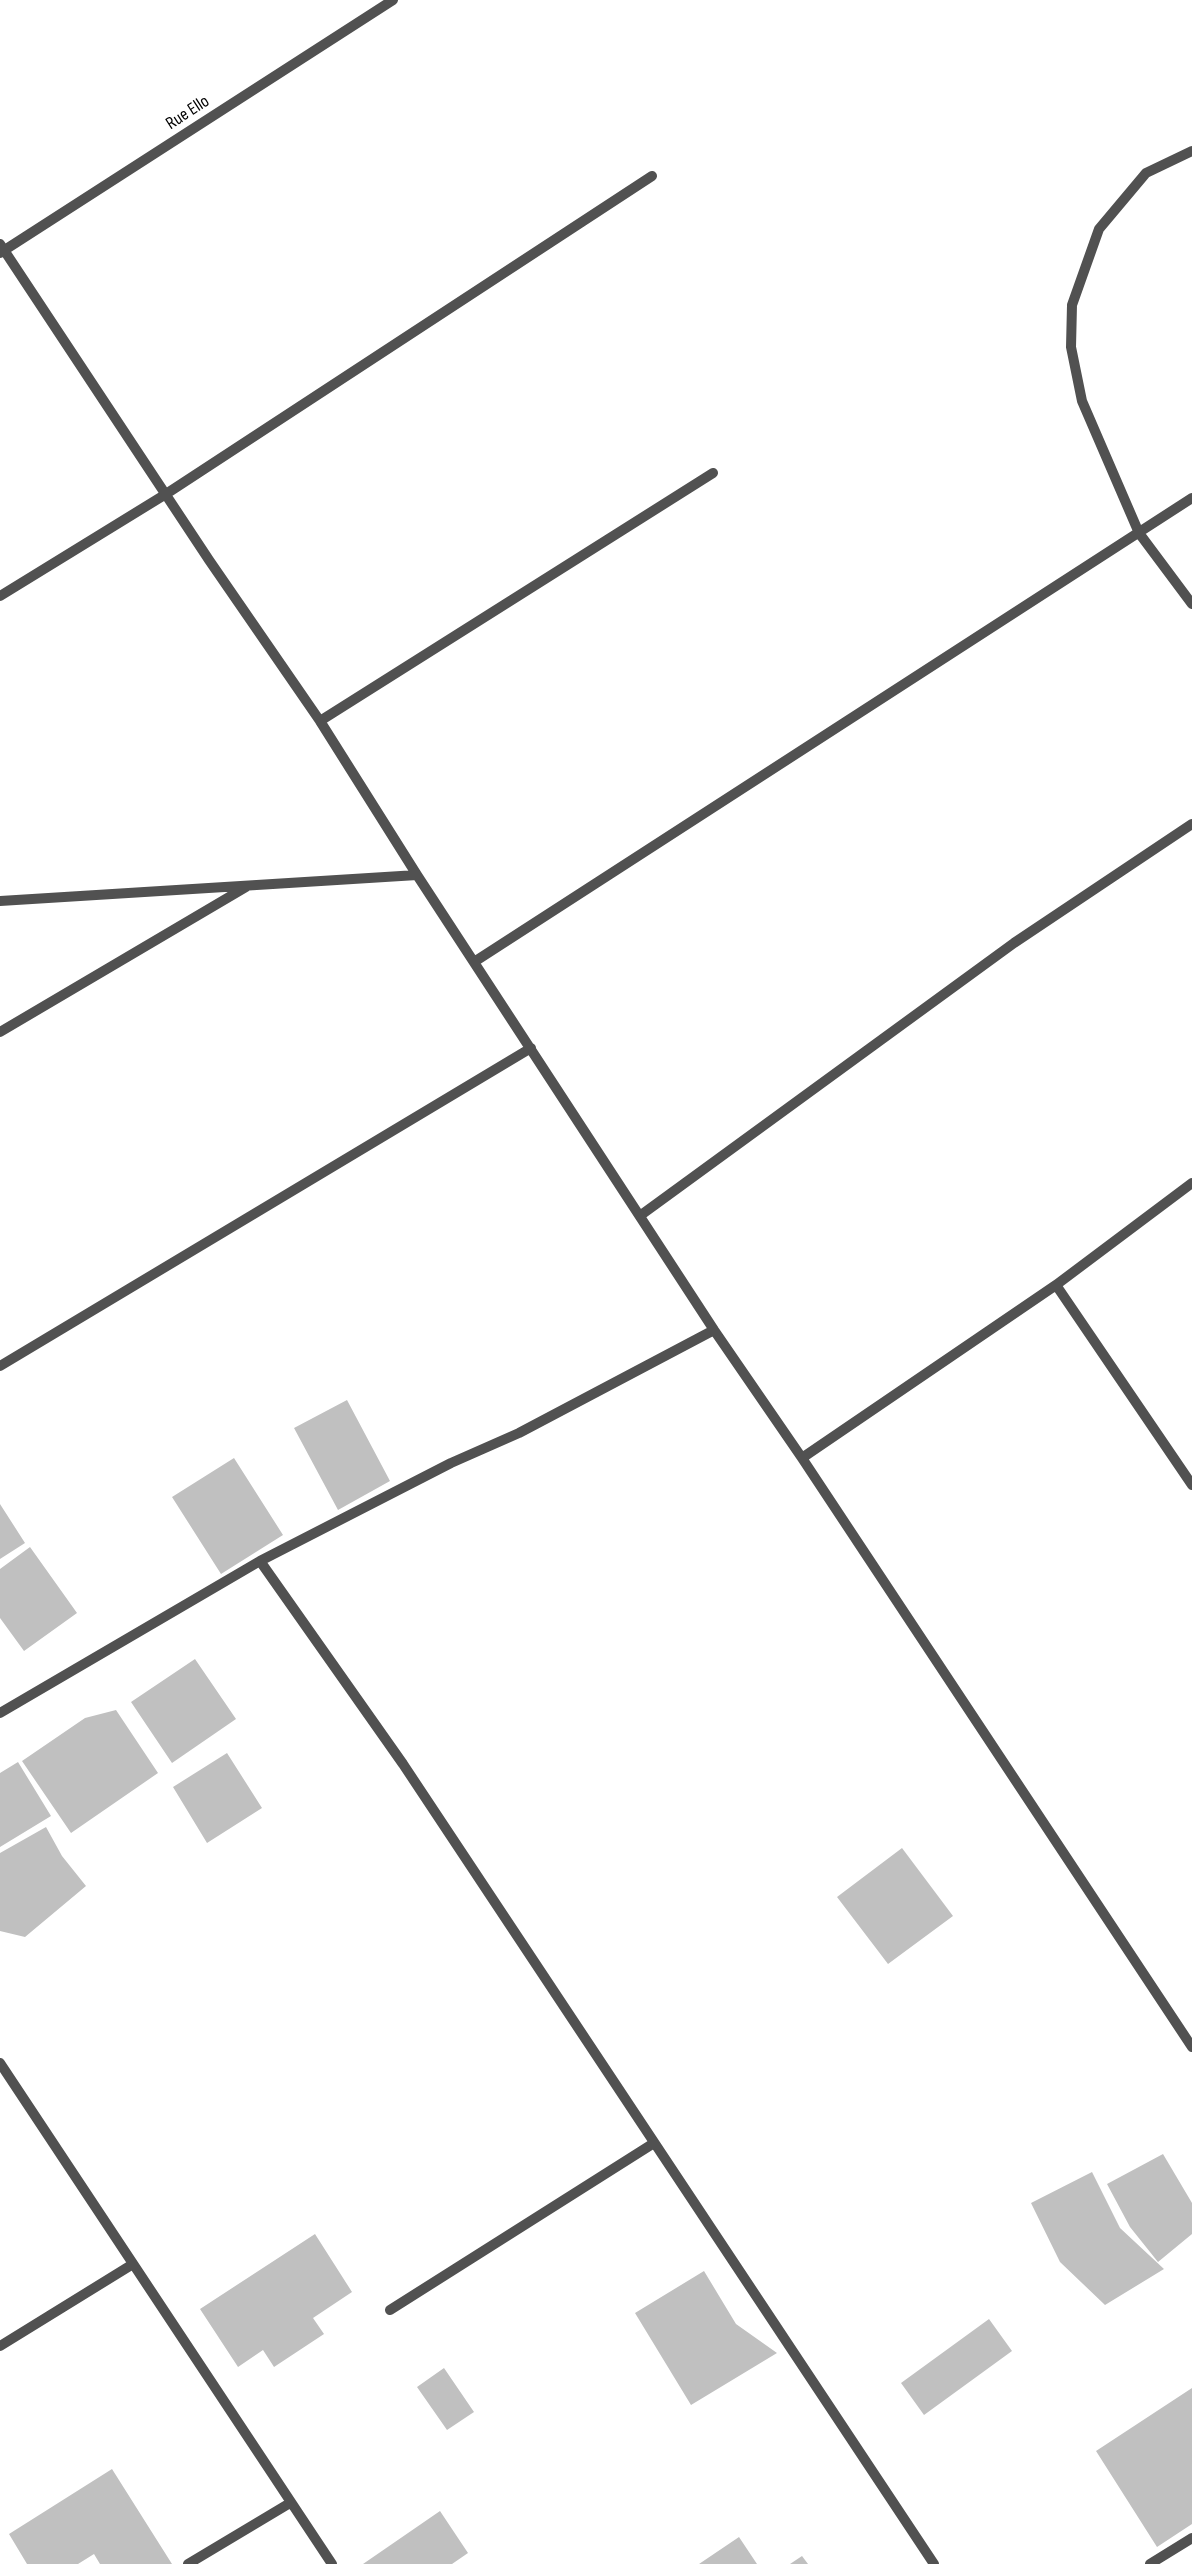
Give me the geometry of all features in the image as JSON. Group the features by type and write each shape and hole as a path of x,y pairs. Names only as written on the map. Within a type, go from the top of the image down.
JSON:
{"street":[{"name":"Rue Ello","path":"1,249 393,0"},
{"path":"1192,151 1146,173 1099,229 1072,305 1071,347 1082,401 1139,533 1192,604"},
{"path":"0,596 166,494 652,176"},
{"path":"1,249 320,721 417,875 642,1216 714,1330 802,1458 1192,2047"},
{"path":"320,721 713,472"},
{"path":"474,962 1192,498"},
{"path":"642,1216 1014,943 1192,824"},
{"path":"0,901 417,875"},
{"path":"0,1032 249,886"},
{"path":"0,1366 531,1048"},
{"path":"802,1458 1056,1285 1192,1183"},
{"path":"1056,1285 1192,1485"},
{"path":"0,1713 260,1561 451,1463 519,1433 714,1330"},
{"path":"260,1561 403,1764 934,2564"},
{"path":"0,2063 332,2564"},
{"path":"390,2310 654,2143"},
{"path":"0,2346 133,2264"},
{"path":"188,2564 290,2503"},
{"path":"1150,2564 1192,2538"}],"building":[{"path":"347,1400 390,1481 338,1510 294,1428"},
{"path":"234,1458 283,1535 221,1574 172,1497"},
{"path":"0,1504 25,1543 0,1559"},
{"path":"30,1547 77,1613 24,1651 0,1618 0,1569"},
{"path":"195,1659 236,1719 172,1763 131,1702"},
{"path":"116,1710 158,1773 71,1833 22,1761 85,1718"},
{"path":"227,1753 262,1808 207,1843 173,1787"},
{"path":"18,1762 51,1816 0,1847 0,1773"},
{"path":"46,1827 62,1856 86,1886 25,1937 0,1931 0,1853"},
{"path":"902,1848 953,1916 888,1964 837,1897"},
{"path":"1163,2154 1192,2203 1192,2234 1158,2262 1130,2227 1107,2184"},
{"path":"1092,2172 1120,2228 1164,2269 1105,2305 1060,2262 1031,2203"},
{"path":"315,2234 352,2292 313,2318 324,2334 274,2367 263,2350 238,2367 200,2309"},
{"path":"704,2271 736,2324 777,2353 691,2405 635,2313"},
{"path":"989,2319 1012,2351 924,2415 901,2383"},
{"path":"444,2368 474,2412 447,2430 417,2387"},
{"path":"1192,2388 1192,2524 1157,2547 1096,2451"},
{"path":"112,2469 172,2564 100,2564 94,2554 78,2564 27,2564 9,2534"},
{"path":"440,2511 468,2553 452,2564 363,2564"},
{"path":"739,2537 757,2564 699,2564"},
{"path":"802,2556 808,2564 790,2564"}]}
